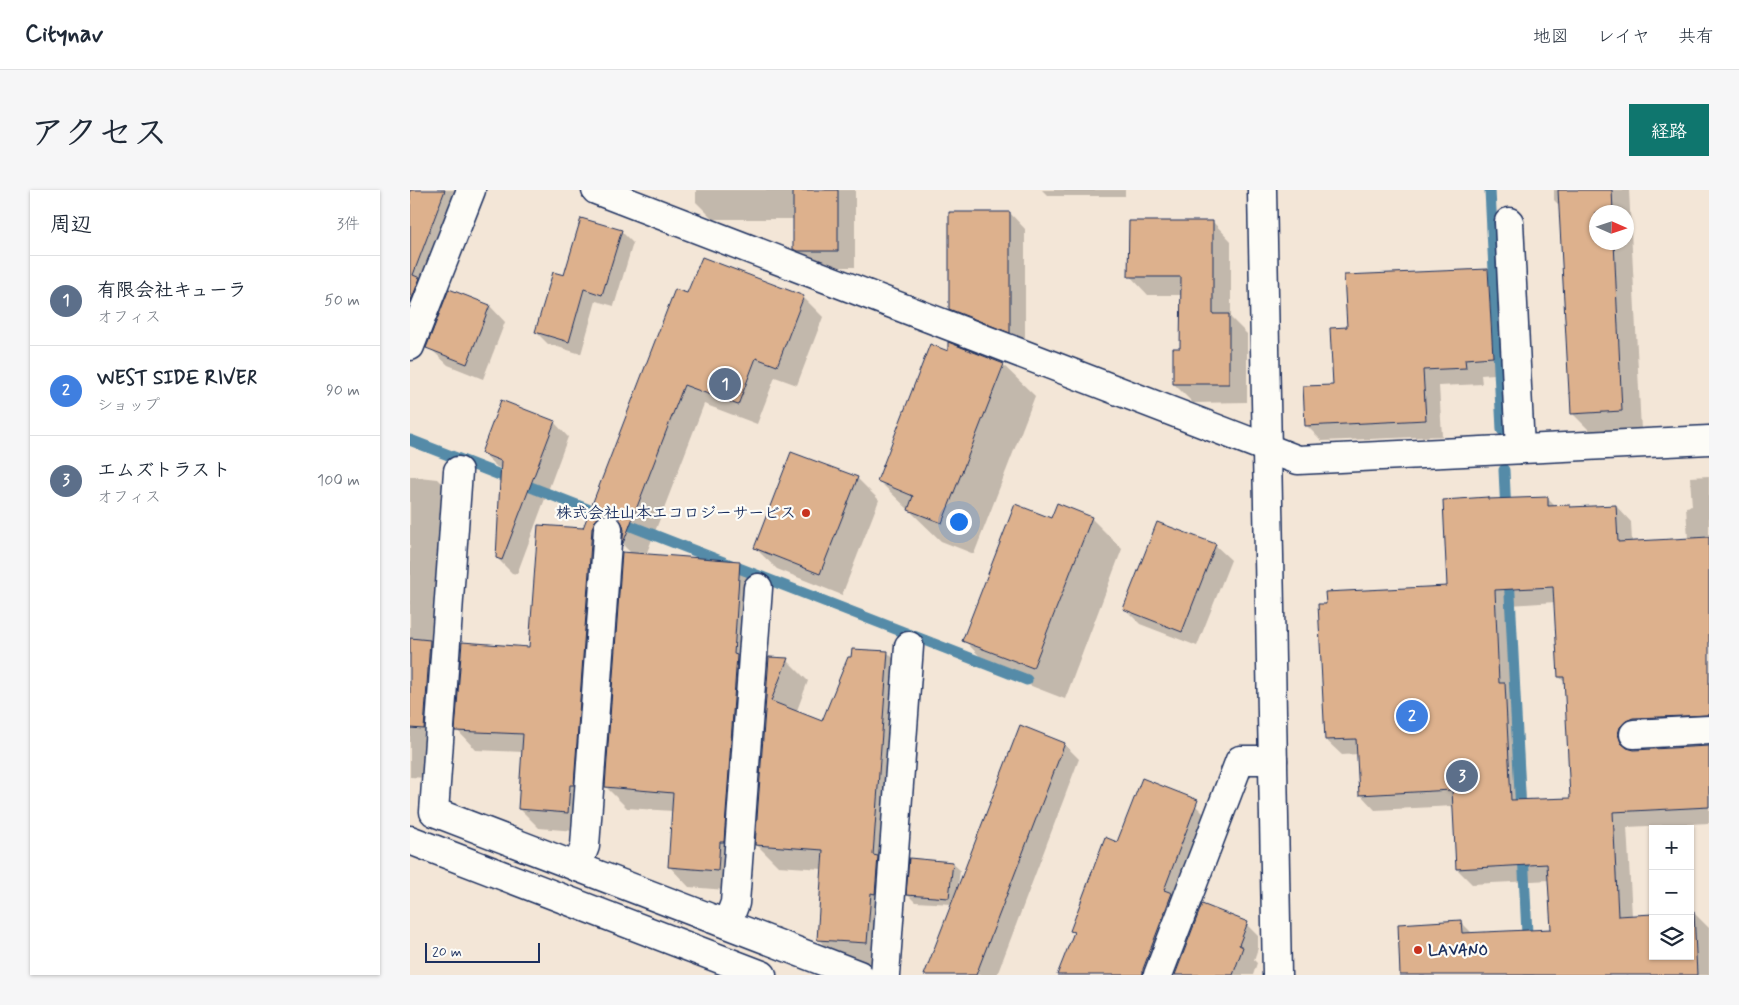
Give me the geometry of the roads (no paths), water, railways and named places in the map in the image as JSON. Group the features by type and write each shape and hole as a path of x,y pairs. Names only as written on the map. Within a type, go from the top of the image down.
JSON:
{"street":[{"path":"410,346 471,190"},
{"path":"596,190 1298,460 1709,440"},
{"path":"1262,190 1277,975"},
{"path":"1509,222 1520,449"},
{"path":"458,471 434,812 859,975"},
{"path":"577,867 586,846 608,529"},
{"path":"727,924 735,903 758,588"},
{"path":"885,975 909,646"},
{"path":"1634,734 1709,730"},
{"path":"1158,975 1240,760 1273,760"},
{"path":"410,840 762,975"}],"waterway":[{"path":"1490,190 1502,430"},
{"path":"410,440 1027,680"},
{"path":"1504,470 1506,514"},
{"path":"1509,575 1521,813"},
{"path":"1523,852 1529,975"}],"place":[{"name":"有限会社キューラ","path":"725,384"},
{"name":"株式会社山本エコロジーサービス","path":"806,513"},
{"name":"WEST SIDE RIVER","path":"1412,716"},
{"name":"エムズトラスト","path":"1462,776"},
{"name":"LAVANO","path":"1418,950"}]}
